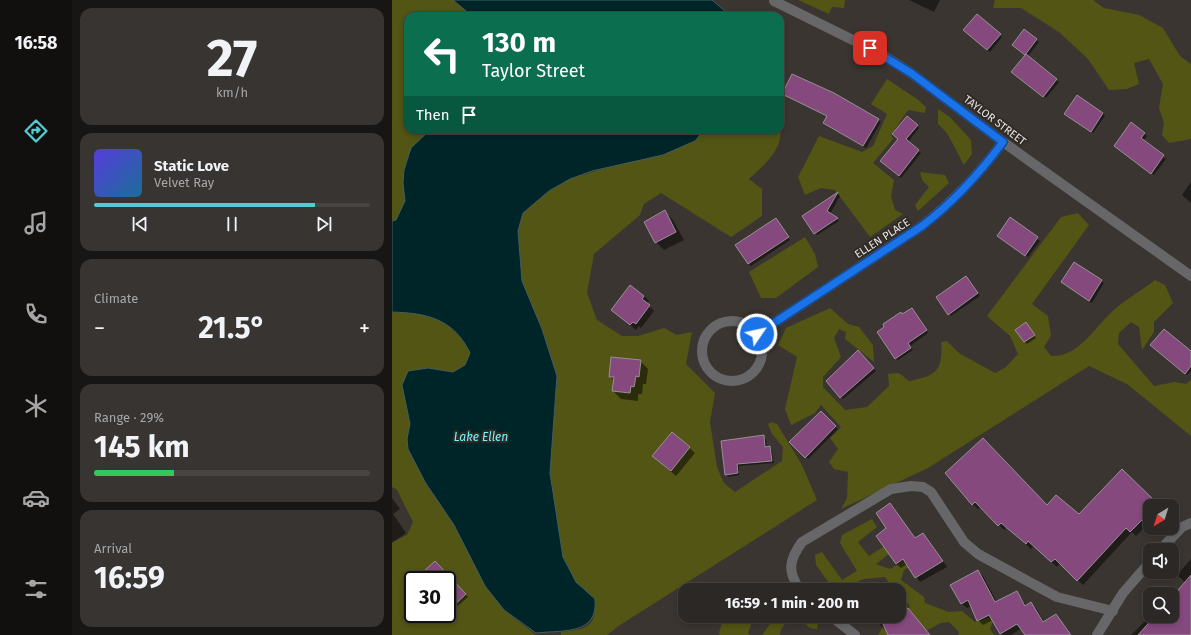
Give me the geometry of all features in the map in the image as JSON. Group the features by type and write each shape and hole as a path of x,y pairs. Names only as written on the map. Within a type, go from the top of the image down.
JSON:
{"street":[{"name":"TAYLOR STREET","path":"774,1 881,54 911,73 1003,142 1191,276"},
{"name":"ELLEN PLACE","path":"757,334 922,226 945,209 983,168 1003,142"},
{"path":"733,321 746,325 757,334 762,352 756,370 749,376 740,380 722,380 707,368 702,350 708,333 715,326 724,322 733,321"},
{"path":"795,583 790,569 793,555 802,542 891,490 911,486 923,487 931,492 944,509 956,532 964,542 978,554 1057,597 1113,611"},
{"path":"1167,543 1182,527 1191,523"},
{"path":"1097,635 1123,593 1143,570"},
{"path":"840,623 855,635"}],"shaded area":[{"path":"392,0 453,0 467,12 404,12 404,134 426,134 411,148 404,170 403,183 405,201 396,220 392,221"},
{"path":"798,0 845,0 844,8 832,7 829,14"},
{"path":"995,0 1093,0 1104,8 1139,15 1163,28 1180,56 1191,64 1191,139 1169,143 1162,135 1164,123 1159,108 1163,84 1149,59 1134,63 1139,84 1127,89 1109,90 1088,59 1059,32 1021,8 993,8"},
{"path":"887,79 917,99 926,107 925,113 908,110 891,135 893,139 873,163 894,180 891,196 895,210 903,214 870,237 835,190 821,188 805,195 798,177 819,136 862,152 873,146 887,114 871,104"},
{"path":"938,109 950,117 971,140 972,154 964,165 947,133 938,124"},
{"path":"701,134 780,134 779,144 771,157 749,179 762,189 762,216 731,237 661,193 644,204 640,215 594,254 587,293 597,320 622,336 638,336 664,328 677,335 692,332 686,364 715,393 710,422 717,467 724,483 735,492 782,461 783,447 772,434 768,424 771,422 777,424 802,465 817,500 686,583 678,583 678,588 607,635 561,635 561,632 583,628 592,621 595,609 595,599 576,582 563,557 550,473 557,376 542,329 522,281 518,231 523,213 549,191 570,179 695,141"},
{"path":"920,172 945,175 949,183 918,211 915,205 929,187 922,180"},
{"path":"1078,213 1089,225 1032,304 1048,316 1051,336 1044,347 1051,356 1061,355 1070,351 1079,346 1115,309 1155,280 1165,285 1173,303 1154,322 1154,332 1142,350 1139,327 1131,322 1119,333 1118,344 1154,386 1175,382 1186,384 1191,380 1191,436 1127,384 1089,366 928,468 841,509 847,498 848,472 834,469 829,462 838,449 830,438 841,427 821,405 815,413 791,425 785,409 797,357 778,345 786,328 830,308 848,324 859,327 873,345 874,362 845,339 846,332 839,329 834,338 841,357 823,377 823,387 845,410 867,407 889,386 888,374 899,373 909,381 932,374 939,365 941,359 941,342 947,341 959,353 995,373 1006,367 1018,354 1010,336 987,316 1061,217"},
{"path":"805,237 815,254 818,267 776,298 761,298 749,272"},
{"path":"392,312 428,316 448,325 456,332 470,353 465,365 453,372 428,368 405,401 410,424 407,439 425,482 454,525 504,610 536,635 392,635 392,542 407,535 413,522 397,490 392,487"},
{"path":"872,519 877,527 858,542 869,556 892,541 899,546 876,564 890,569 924,549 927,556 904,570 901,580 905,583 889,583 885,577 864,579 854,583 829,583 816,565 815,555 822,552 842,580 857,571 840,543 842,535"},
{"path":"906,584 924,597 925,603 949,612 962,611 975,622 995,616 990,629 994,635 958,635 959,632 949,622 941,623 918,635 878,635 883,627 888,623 906,623 906,610 910,607 906,600"},
{"path":"722,623 752,623 748,633 750,635 720,635 719,633"},
{"path":"771,623 786,623 781,629 780,635 762,635"},
{"path":"804,623 818,623 817,629 810,628"}],"water":[{"path":"453,0 712,0 726,12 467,12"},
{"name":"Lake Ellen","path":"426,134 701,134 695,141 663,155 592,171 570,179 549,191 523,213 518,231 522,281 542,329 557,376 550,473 563,557 576,582 595,599 595,611 591,619 585,625 578,628 536,633 504,610 485,586 454,525 425,482 408,449 407,439 410,424 402,385 408,371 428,368 453,372 465,365 470,353 456,332 448,325 428,316 392,312 392,221 396,220 405,201 403,183 404,170 411,148"}],"building":[{"path":"977,14 1001,34 987,50 963,30"},
{"path":"1024,29 1037,39 1025,55 1012,45"},
{"path":"1026,54 1057,79 1043,97 1011,72"},
{"path":"792,74 834,93 879,119 863,146 823,123 827,116 784,95 784,90"},
{"path":"1077,95 1103,113 1091,132 1064,114"},
{"path":"907,116 918,125 906,139 919,150 899,176 880,161 898,139 892,134"},
{"path":"1131,122 1145,133 1141,138 1164,155 1151,174 1114,146"},
{"path":"838,192 827,211 838,218 814,234 802,216"},
{"path":"665,210 676,232 655,243 644,222"},
{"path":"1010,217 1038,237 1025,256 997,236"},
{"path":"776,218 789,237 748,264 735,245"},
{"path":"1074,262 1102,280 1089,301 1061,282"},
{"path":"966,276 978,293 948,315 936,297"},
{"path":"630,285 644,296 642,299 650,305 636,324 633,322 630,325 611,310"},
{"path":"912,308 927,330 908,343 911,348 895,359 877,332 884,327 883,324 901,312 902,314"},
{"path":"1026,322 1035,335 1024,342 1015,330"},
{"path":"1164,329 1191,351 1191,366 1185,374 1150,345"},
{"path":"858,350 874,368 840,398 826,381"},
{"path":"611,357 641,360 639,377 636,376 634,387 631,386 630,393 612,391 614,377 609,377"},
{"path":"821,411 836,426 805,458 789,442"},
{"path":"672,432 690,447 671,471 652,456"},
{"path":"764,435 765,447 770,446 772,461 737,464 738,473 725,475 721,441"},
{"path":"983,438 1047,505 1056,495 1079,514 1122,469 1153,499 1143,499 1143,519 1130,532 1126,528 1077,581 1055,559 1051,562 1028,541 1026,544 1001,523 998,526 975,502 972,505 945,473"},
{"path":"890,503 915,538 923,533 943,561 915,578 903,559 896,564 876,536 886,528 876,513"},
{"path":"435,561 444,571 424,571"},
{"path":"978,570 995,602 1017,591 1025,606 1031,602 1043,622 1056,614 1071,635 1025,635 1017,624 1000,634 989,615 977,621 968,600 961,604 950,585"},
{"path":"1191,575 1191,635 1138,635 1149,623 1179,623 1179,589"},
{"path":"456,583 466,594 456,603"},
{"path":"908,608 930,635 888,635 882,623 906,623 906,609"}],"route":[{"path":"757,334 922,226 945,209 983,168 1003,142 911,73 870,48"}]}
